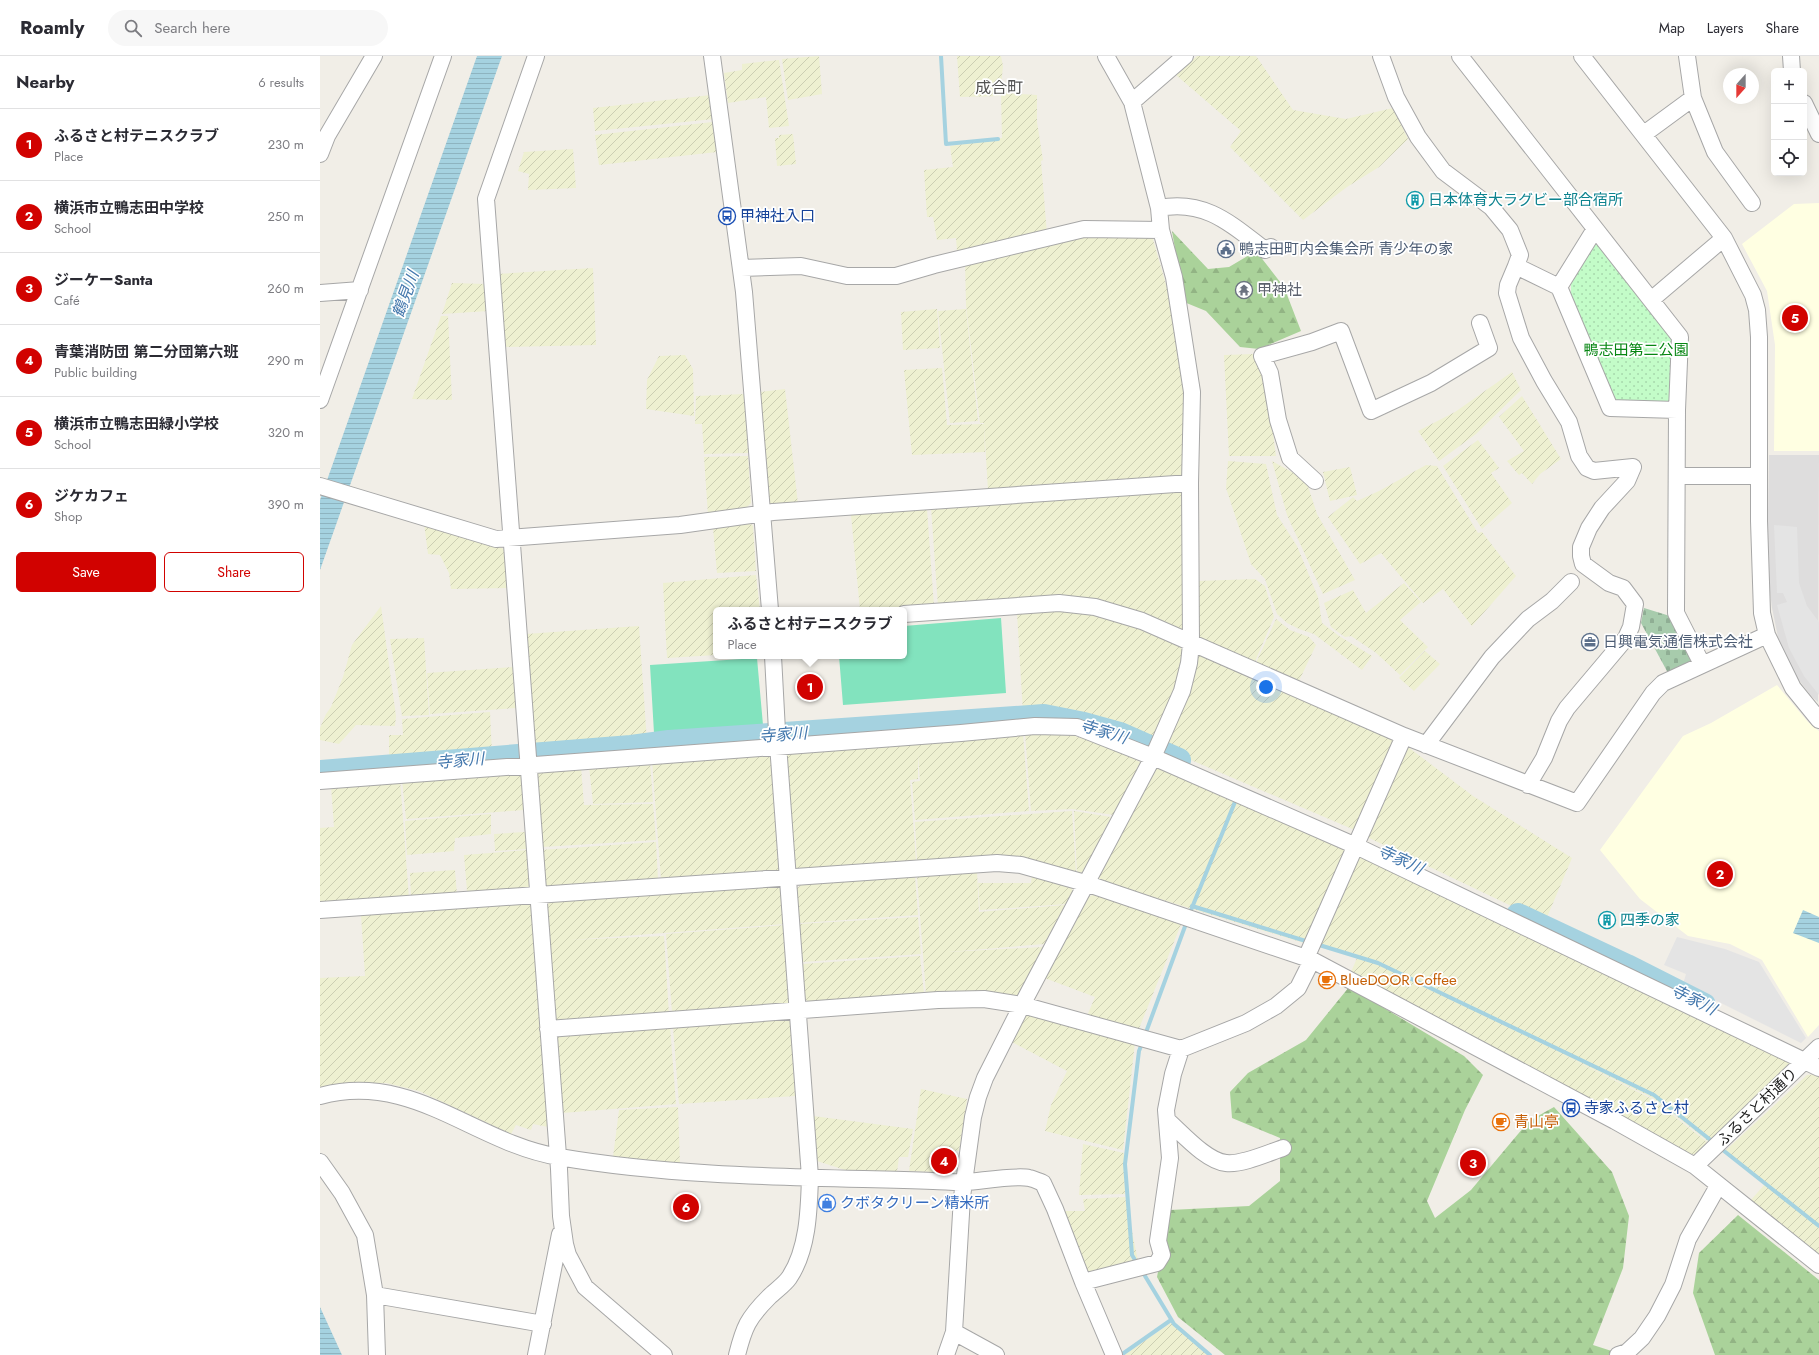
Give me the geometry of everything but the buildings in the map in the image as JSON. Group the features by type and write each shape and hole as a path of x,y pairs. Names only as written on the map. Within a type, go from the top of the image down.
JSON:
{"street":[{"path":"320,154 327,136 374,56"},
{"path":"320,400 443,56"},
{"path":"536,56 486,199 562,1224 568,1255 585,1287 664,1355"},
{"path":"712,56 741,268 770,607"},
{"path":"946,1355 954,1332 962,1197 973,1118 978,1097 985,1078 1022,1005 1085,883 1153,757 1182,692 1189,663 1191,644 1190,483 1192,392 1174,276 1161,230 1159,208 1132,102 1106,56"},
{"path":"1132,102 1185,56"},
{"path":"1381,56 1396,97 1418,137 1443,172 1491,207 1510,230 1520,255 1508,285 1507,293 1521,338 1544,381 1569,422 1579,456 1587,468 1594,471 1633,467 1627,481 1602,508 1589,528 1581,547 1583,564 1610,583 1623,588 1636,604 1631,627 1626,638 1567,708 1559,720 1544,758 1528,785"},
{"path":"1460,56 1680,337 1677,410 1678,476 1676,612 1702,664"},
{"path":"1582,56 1724,238 1753,295 1757,310 1759,338 1759,575 1762,613 1767,635 1793,688 1819,720"},
{"path":"1687,56 1693,98 1715,152 1752,203"},
{"path":"1791,56 1792,68"},
{"path":"1644,134 1693,98"},
{"path":"1804,104 1819,134"},
{"path":"1159,208 1186,206 1204,209 1221,218 1266,250 1271,247"},
{"path":"741,268 800,266 847,276 896,276 948,261 1084,229 1161,230"},
{"path":"1559,287 1595,229"},
{"path":"1651,300 1724,238"},
{"path":"1516,266 1559,287 1610,408 1677,410"},
{"path":"320,293 360,290"},
{"path":"1315,481 1290,458 1278,420 1270,373 1262,356 1312,342 1341,331 1371,411 1431,383 1489,348 1480,323"},
{"path":"1678,476 1759,476"},
{"path":"320,486 496,539 511,539 525,536 680,525 762,513 1190,483"},
{"path":"1426,745 1492,657 1528,619 1552,601 1571,582"},
{"path":"907,614 1059,603 1095,607 1142,621 1191,644 1404,736 1577,804 1653,693 1663,683 1767,635"},
{"path":"737,1355 746,1324 764,1302 789,1278 800,1256 807,1224 810,1177 773,659"},
{"path":"320,781 528,759 778,739 1035,726 1077,727 1153,757 1356,846 1815,1062"},
{"path":"548,1029 938,1000 984,999 1022,1005 1181,1049 1246,1023 1276,1006 1298,988 1356,846 1404,736"},
{"path":"320,910 538,896 997,862 1021,865 1085,883 1309,959 1615,1121 1695,1166 1718,1186 1819,1265"},
{"name":"ふるさと村通り","path":"1695,1166 1815,1062 1819,1047"},
{"path":"1083,1282 1157,1263 1162,1255 1158,1241 1170,1158 1166,1110 1173,1074 1181,1049"},
{"path":"320,1096 353,1091 378,1091 397,1094 429,1106 517,1145 558,1157 667,1171 964,1182 1028,1177 1043,1183 1114,1355"},
{"path":"1167,1120 1208,1156 1226,1163 1251,1159 1283,1148"},
{"path":"320,1162 342,1192 365,1235 375,1295 377,1355"},
{"path":"1618,1355 1627,1352 1642,1338 1657,1316 1673,1285 1688,1239 1718,1186"},
{"path":"536,1355 562,1224"},
{"path":"375,1295 542,1324"},
{"path":"954,1332 996,1355"}],"shaded area":[{"path":"819,56 822,94 788,100 782,59"},
{"path":"957,56 1001,56 1003,66 1000,96 960,97"},
{"path":"1197,56 1256,56 1293,110 1346,119 1393,108 1408,139 1379,167 1347,187 1303,220 1230,147 1241,131 1176,75"},
{"path":"779,60 789,126 769,128 766,97 728,103 724,73 742,70 742,64"},
{"path":"1001,93 1037,95 1037,122 1043,160 1041,161 1047,234 957,251 956,238 937,240 933,217 927,217 924,170 953,167 950,146 1002,138"},
{"path":"711,95 714,119 595,131 593,108"},
{"path":"713,122 717,152 599,165 595,135"},
{"path":"793,134 796,164 777,166 775,138 779,138 779,135"},
{"path":"573,149 576,188 528,190 529,174 518,171 524,152"},
{"path":"1819,203 1819,451 1774,451 1775,345 1767,291 1742,244 1794,204"},
{"path":"1091,233 1152,236 1167,288 1185,390 1186,468 1180,477 988,491 984,423 980,423 966,305 965,261"},
{"path":"593,268 596,345 504,347 497,274"},
{"path":"452,283 486,284 488,311 442,314"},
{"path":"937,309 940,348 903,350 901,312"},
{"path":"966,309 978,421 950,423 938,311"},
{"path":"441,316 448,316 452,400 412,399"},
{"path":"1254,354 1266,380 1276,456 1229,456 1224,355"},
{"path":"685,355 693,369 694,416 646,409 647,380 659,356"},
{"path":"942,368 947,425 984,424 985,452 912,455 904,370"},
{"path":"1512,372 1521,390 1476,434 1439,461 1418,431 1455,412"},
{"path":"785,389 798,504 773,506 769,503 760,392"},
{"path":"745,394 748,453 704,454 702,424 695,424 696,396"},
{"path":"1522,396 1561,459 1540,474 1532,484 1522,473 1519,475 1507,461 1524,451 1499,417"},
{"path":"1478,440 1499,468 1491,473 1512,503 1482,529 1443,466"},
{"path":"1769,455 1819,455 1818,702 1811,696 1793,672 1778,637 1772,608 1767,569"},
{"path":"748,456 751,503 746,508 708,515 704,457"},
{"path":"1228,461 1266,464 1277,515 1297,546 1318,597 1322,623 1339,636 1372,656 1362,670 1314,634 1287,623 1277,614 1265,579 1251,564 1226,488"},
{"path":"1272,461 1306,480 1317,514 1355,580 1323,594 1287,515"},
{"path":"1426,465 1437,466 1478,533 1482,532 1516,576 1472,626 1443,589 1423,603 1381,553 1360,564 1328,517 1353,497 1357,501 1379,491"},
{"path":"1350,467 1357,495 1330,501 1323,472"},
{"path":"1179,487 1187,497 1185,633 1137,614 938,606 931,507"},
{"path":"927,509 934,606 907,608 860,607 851,515"},
{"path":"424,523 502,548 507,554 508,588 451,589 449,573 440,555 428,554"},
{"path":"750,523 753,526 756,571 717,573 713,528"},
{"path":"1774,525 1797,527 1799,583 1807,606 1819,622 1819,695 1804,676 1789,648 1777,605 1787,602 1783,593 1777,593"},
{"path":"756,575 760,607 713,607 713,655 667,658 663,583"},
{"path":"1255,579 1265,586 1274,617 1254,664 1203,643 1195,634 1197,581"},
{"path":"1404,583 1421,602 1400,620 1428,647 1400,675 1375,652 1351,636 1345,637 1331,627 1324,603 1353,590 1366,613"},
{"path":"381,606 396,716 395,726 356,725 339,744 320,740 320,728 331,707 343,677 352,645"},
{"path":"1069,610 1117,618 1180,645 1183,653 1178,688 1155,741 1100,722 1059,714 1023,713 1017,613"},
{"path":"1276,619 1290,630 1309,637 1316,645 1298,683 1255,665"},
{"path":"639,626 647,742 536,750 526,634"},
{"path":"424,638 429,715 402,716 390,639"},
{"path":"1425,651 1440,664 1414,691 1399,678"},
{"path":"1201,654 1392,737 1395,743 1357,831 1163,748 1196,657"},
{"path":"513,667 516,708 430,714 427,673"},
{"path":"1777,685 1808,722 1819,731 1819,1025 1808,1037 1762,960 1730,944 1688,936 1640,899 1600,850 1683,736 1711,723"},
{"path":"490,712 492,754 440,760 389,762 389,735 403,735 402,719"},
{"path":"1025,733 1075,736 1113,749 1142,763 1114,815 1072,809 1031,811"},
{"path":"1023,734 1029,811 915,820 912,782 920,781 918,755 918,779 910,780 916,861 796,870 786,755 792,751"},
{"path":"1408,747 1473,796 1572,858 1545,922 1365,836 1402,752"},
{"path":"767,752 772,756 781,870 661,879 652,761"},
{"path":"650,761 653,802 593,804 589,766"},
{"path":"1161,766 1347,848 1304,943 1101,881 1097,875 1153,768"},
{"path":"581,767 584,805 653,804 656,840 542,847 536,772"},
{"path":"518,771 522,775 524,810 406,819 402,780"},
{"path":"400,779 409,899 320,905 320,828 334,827 331,786"},
{"path":"1072,811 1076,873 938,860 917,860 915,822"},
{"path":"1074,811 1111,817 1083,872 1077,873"},
{"path":"491,814 491,834 455,838 454,851 407,855 405,821"},
{"path":"525,832 527,849 495,851 494,834"},
{"path":"656,842 658,880 550,888 544,884 541,850"},
{"path":"528,850 531,886 526,891 474,895 467,891 464,855"},
{"path":"1364,854 1523,930 1509,959 1523,931 1788,1058 1790,1064 1709,1142 1653,1098 1545,1046 1652,1099 1707,1142 1697,1154 1687,1154 1651,1132 1546,1075 1351,972 1357,958 1364,958 1353,953 1319,946 1356,856"},
{"path":"455,870 457,895 411,898 410,873"},
{"path":"977,872 979,912 1065,905 1044,944 948,952 1043,947 1019,996 926,994 917,876"},
{"path":"1032,875 1071,886 1073,892 1067,904 980,910 978,883 1031,883"},
{"path":"915,876 918,915 800,923 796,889 801,885"},
{"path":"778,886 782,890 784,924 570,940 664,936 669,1015 559,1023 554,1018 545,907 550,902"},
{"path":"1095,894 1182,922 1138,1031 1087,1016 1095,997 1042,977 1084,899"},
{"path":"527,901 533,906 548,1127 533,1124 531,1130 516,1125 511,1134 419,1091 386,1083 344,1084 320,1088 320,978 365,976 361,915"},
{"path":"918,917 921,954 802,962 799,924"},
{"path":"787,925 791,1004 672,1012 666,934"},
{"path":"1677,937 1725,949 1759,962 1806,1038 1801,1043 1683,984 1686,974 1664,965"},
{"path":"920,956 924,994 811,1004 804,998 802,964"},
{"path":"1031,1013 1135,1042 1123,1150 1045,1131 1051,1105 1067,1071 1010,1041 1023,1016"},
{"path":"790,1018 795,1096 679,1104 673,1027"},
{"path":"670,1026 676,1104 562,1113 555,1039 558,1035"},
{"path":"1819,1074 1819,1225 1725,1151 1807,1075"},
{"path":"921,1089 967,1099 959,1151 937,1149 934,1172 909,1171"},
{"path":"678,1107 680,1164 613,1157 619,1110"},
{"path":"813,1116 913,1129 908,1157 899,1157 897,1172 845,1170 817,1161"},
{"path":"1083,1144 1124,1153 1125,1194 1079,1195"},
{"path":"1765,1184 1819,1227 1819,1256 1750,1201"},
{"path":"1125,1197 1138,1261 1088,1276 1062,1211 1085,1211 1083,1199"},
{"path":"1171,1323 1209,1355 1124,1355"}],"green space":[{"path":"1172,231 1208,269 1229,267 1256,251 1284,287 1301,331 1259,349 1240,347 1206,311 1184,302"},
{"name":"鴨志田第二公園","path":"1600,244 1675,338 1673,398 1666,403 1619,402 1614,399 1571,295 1571,283 1594,245"},
{"path":"1644,608 1670,616 1692,656 1689,664 1668,673 1641,623"},
{"path":"1001,618 1006,693 843,705 839,659 907,659 907,626"},
{"path":"757,659 763,725 654,733 650,665"},
{"path":"1349,987 1464,1056 1483,1075 1465,1110 1427,1201 1435,1218 1471,1190 1529,1121 1554,1107 1612,1172 1629,1216 1623,1268 1593,1345 1624,1355 1225,1355 1178,1317 1157,1277 1170,1210 1249,1206 1280,1181 1280,1138 1232,1118 1230,1092 1248,1073 1306,1040"},
{"path":"1738,1215 1819,1280 1819,1355 1715,1355 1693,1293 1699,1253"}],"water":[{"name":"鶴見川","path":"477,56 502,56 320,570 320,500"},
{"path":"1803,910 1819,917 1819,943 1793,933"},
{"path":"320,1307 342,1355 320,1355"}],"waterway":[{"path":"941,56 946,144 998,139"},
{"name":"寺家川","path":"320,772 631,747 669,742 1044,716 1084,724 1120,734 1179,760"},
{"path":"1189,915 1237,797"},
{"path":"1192,906 1309,942"},
{"name":"寺家川","path":"1518,915 1627,966 1704,1005"},
{"path":"1145,1035 1187,921"},
{"path":"1316,944 1378,963 1654,1095 1713,1142"},
{"path":"1138,1265 1132,1255 1125,1164 1139,1051 1143,1041"},
{"path":"1719,1147 1819,1226"},
{"path":"1142,1271 1174,1324 1210,1355"},
{"path":"1121,1355 1171,1320"}],"place":[{"name":"日本体育大ラグビー部合宿所","path":"1415,200"},
{"name":"甲神社入口","path":"727,216"},
{"name":"鴨志田町内会集会所 青少年の家","path":"1226,249"},
{"name":"甲神社","path":"1244,290"},
{"name":"横浜市立鴨志田緑小学校","path":"1795,318"},
{"name":"日興電気通信株式会社","path":"1590,642"},
{"name":"ふるさと村テニスクラブ","path":"810,687"},
{"name":"横浜市立鴨志田中学校","path":"1720,874"},
{"name":"四季の家","path":"1607,920"},
{"name":"BlueDOOR Coffee","path":"1327,980"},
{"name":"寺家ふるさと村","path":"1571,1108"},
{"name":"青山亭","path":"1501,1122"},
{"name":"青葉消防団 第二分団第六班","path":"944,1161"},
{"name":"ジーケーSanta","path":"1473,1163"},
{"name":"クボタクリーン精米所","path":"827,1203"},
{"name":"ジケカフェ","path":"686,1207"}],"district":[{"name":"成合町","path":"999,87"}]}
